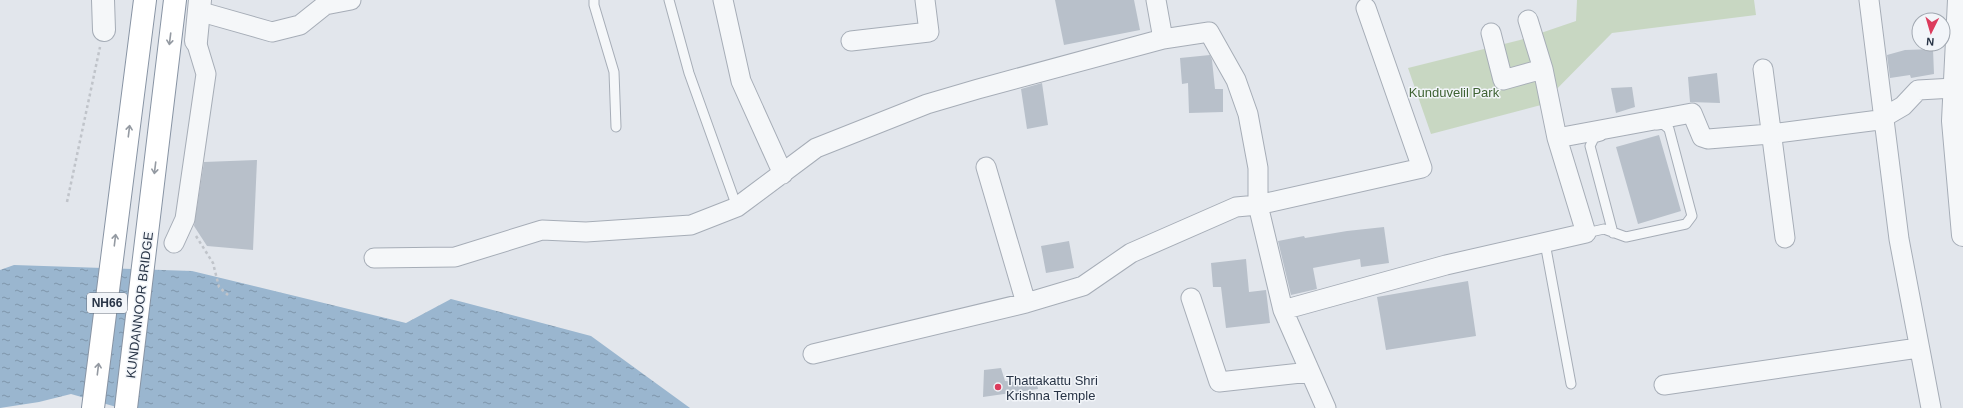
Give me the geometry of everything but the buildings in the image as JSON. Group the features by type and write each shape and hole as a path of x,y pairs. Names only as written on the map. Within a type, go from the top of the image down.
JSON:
{"highway":[{"name":"NH66","path":"93,408 144,0"},
{"name":"KUNDANNOOR BRIDGE","path":"126,408 152,202 175,0"}],"street":[{"path":"103,0 104,30"},
{"path":"174,243 185,219 206,74 196,41 199,6 272,32 300,25 325,5 351,0"},
{"path":"722,0 741,81 783,174"},
{"path":"851,41 929,32 925,0"},
{"path":"1156,0 1163,39"},
{"path":"1869,0 1899,239 1930,408"},
{"path":"1959,0 1953,121 1960,156 1963,235"},
{"path":"812,354 1026,303 1083,286 1131,253 1236,207 1258,206 1422,168 1366,8"},
{"path":"1283,310 1446,265 1586,233 1557,138 1543,69 1528,20"},
{"path":"374,258 455,257 542,230 586,232 692,225 738,207 816,148 927,104 1163,39 1209,32 1236,80 1248,114 1258,168 1258,206 1283,310 1326,408"},
{"path":"1491,33 1502,80 1543,69"},
{"path":"1763,69 1770,134 1785,238"},
{"path":"1557,138 1692,113 1702,137 1708,139 1770,134 1883,118 1903,106 1918,90 1954,88"},
{"path":"986,167 1026,303"},
{"path":"1191,298 1219,382 1310,372"},
{"path":"1664,385 1918,348"}],"lane":[{"path":"594,0 594,5 614,72 616,128"},
{"path":"669,0 689,73 738,207"},
{"path":"1586,233 1604,229 1613,233 1626,237 1686,224 1692,216 1669,129 1663,124 1594,138 1590,146 1613,233"},
{"path":"1544,243 1572,384"}],"path":[{"path":"66,202 104,30"},
{"path":"185,219 213,263 219,287 228,295"}],"green space":[{"name":"Kunduvelil Park","path":"1577,0 1754,0 1756,15 1612,33 1541,105 1431,134 1408,68 1520,40 1576,21"}],"water":[{"path":"14,265 192,271 406,323 451,299 591,336 690,408 120,408 71,394 39,402 0,408 0,270"}],"place":[{"name":"Thattakattu Shri Krishna Temple","path":"998,387"}]}
